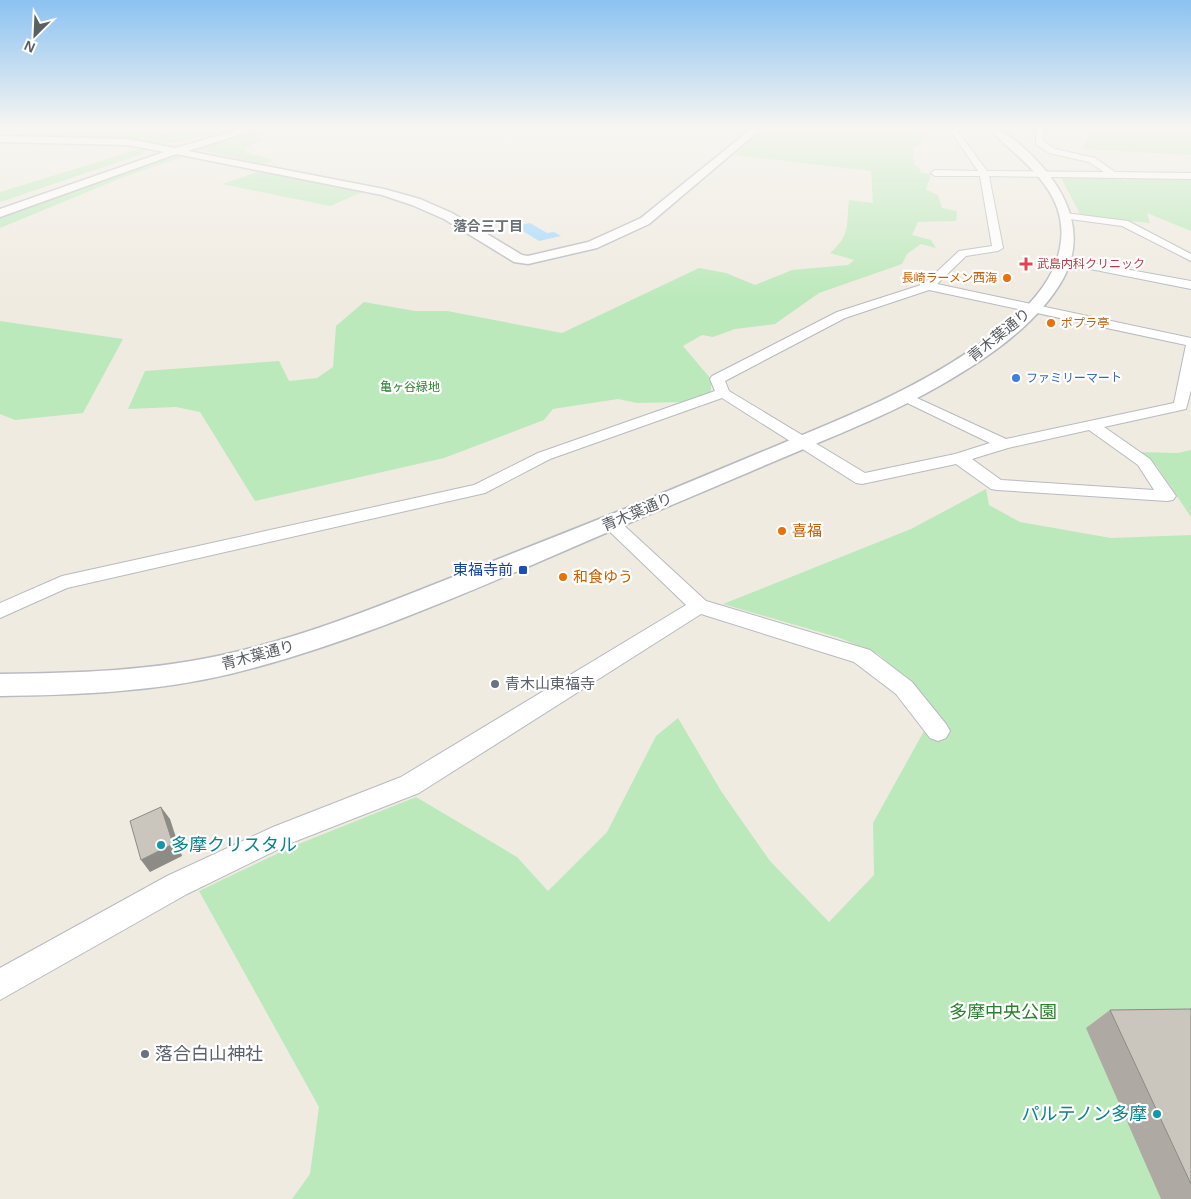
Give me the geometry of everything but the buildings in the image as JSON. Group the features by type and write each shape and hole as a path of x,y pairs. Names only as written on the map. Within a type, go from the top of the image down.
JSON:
{"street":[{"path":"0,206 65,185"},
{"path":"0,213 77,185"},
{"path":"350,185 384,192 416,202 448,216 520,259 528,260 592,245 645,221 689,185"},
{"path":"986,185 998,248 963,254 928,286 841,315 717,379 723,393 862,479 959,458 1004,444 1181,406 1191,347"},
{"name":"青木葉通り","path":"0,685 107,680 177,674 229,664 361,624 611,523 906,397 959,367 994,343 1032,309 1053,284 1064,261 1068,239 1065,216 1051,185"},
{"path":"1065,216 1124,223 1191,258"},
{"path":"1165,243 1182,242"},
{"path":"1064,261 1191,285"},
{"path":"928,286 1191,342"},
{"path":"0,611 62,583 479,489 544,456 723,393"},
{"path":"906,397 1004,444"},
{"path":"959,458 996,485 1167,496 1144,462 1091,426"},
{"path":"611,523 698,606 862,656 904,688 938,731"},
{"path":"0,985 176,885 282,834 410,785 698,606"}],"green space":[{"path":"23,185 50,185 0,202 0,192"},
{"path":"88,185 104,185 0,228 0,215"},
{"path":"227,185 336,185 365,191 330,206"},
{"name":"亀ヶ谷緑地","path":"872,185 928,185 926,190 938,195 942,208 957,211 956,221 918,222 912,235 931,240 936,248 921,244 907,254 902,264 819,293 775,324 735,329 713,337 702,335 683,346 711,379 711,395 685,402 637,403 618,399 553,409 544,420 444,458 255,501 200,412 176,407 128,409 145,371 279,361 289,381 317,378 333,367 336,326 364,302 415,311 447,311 562,333 699,268 726,273 755,285 792,270 848,265 854,260 830,253 837,247 844,235 849,200 873,203"},
{"path":"1065,185 1128,185 1130,188 1128,185 1191,185 1191,231 1147,213 1150,223 1089,217 1080,214"},
{"path":"0,321 123,339 83,413 15,420 0,414"},
{"path":"1191,450 1191,517 1156,465 1137,452 1178,453"},
{"name":"多摩中央公園","path":"986,489 989,505 1020,522 1111,538 1191,535 1191,1199 292,1199 310,1174 319,1107 199,891 291,847 416,797 517,857 548,891 607,832 656,736 678,718 721,791 770,861 829,922 874,875 873,823 934,713 914,685 878,654 840,638 723,604 911,529"}],"water":[{"path":"530,223 547,233 554,232 561,236 539,241 515,226"}],"place":[{"name":"武島内科クリニック","path":"1026,264"},
{"name":"長崎ラーメン西海","path":"1007,278"},
{"name":"ポプラ亭","path":"1051,323"},
{"name":"ファミリーマート","path":"1016,378"},
{"name":"喜福","path":"782,531"},
{"name":"東福寺前","path":"523,570"},
{"name":"和食ゆう","path":"563,577"},
{"name":"青木山東福寺","path":"495,684"},
{"name":"多摩クリスタル","path":"161,845"},
{"name":"落合白山神社","path":"145,1054"},
{"name":"パルテノン多摩","path":"1157,1114"}],"district":[{"name":"落合三丁目","path":"488,226"}]}
